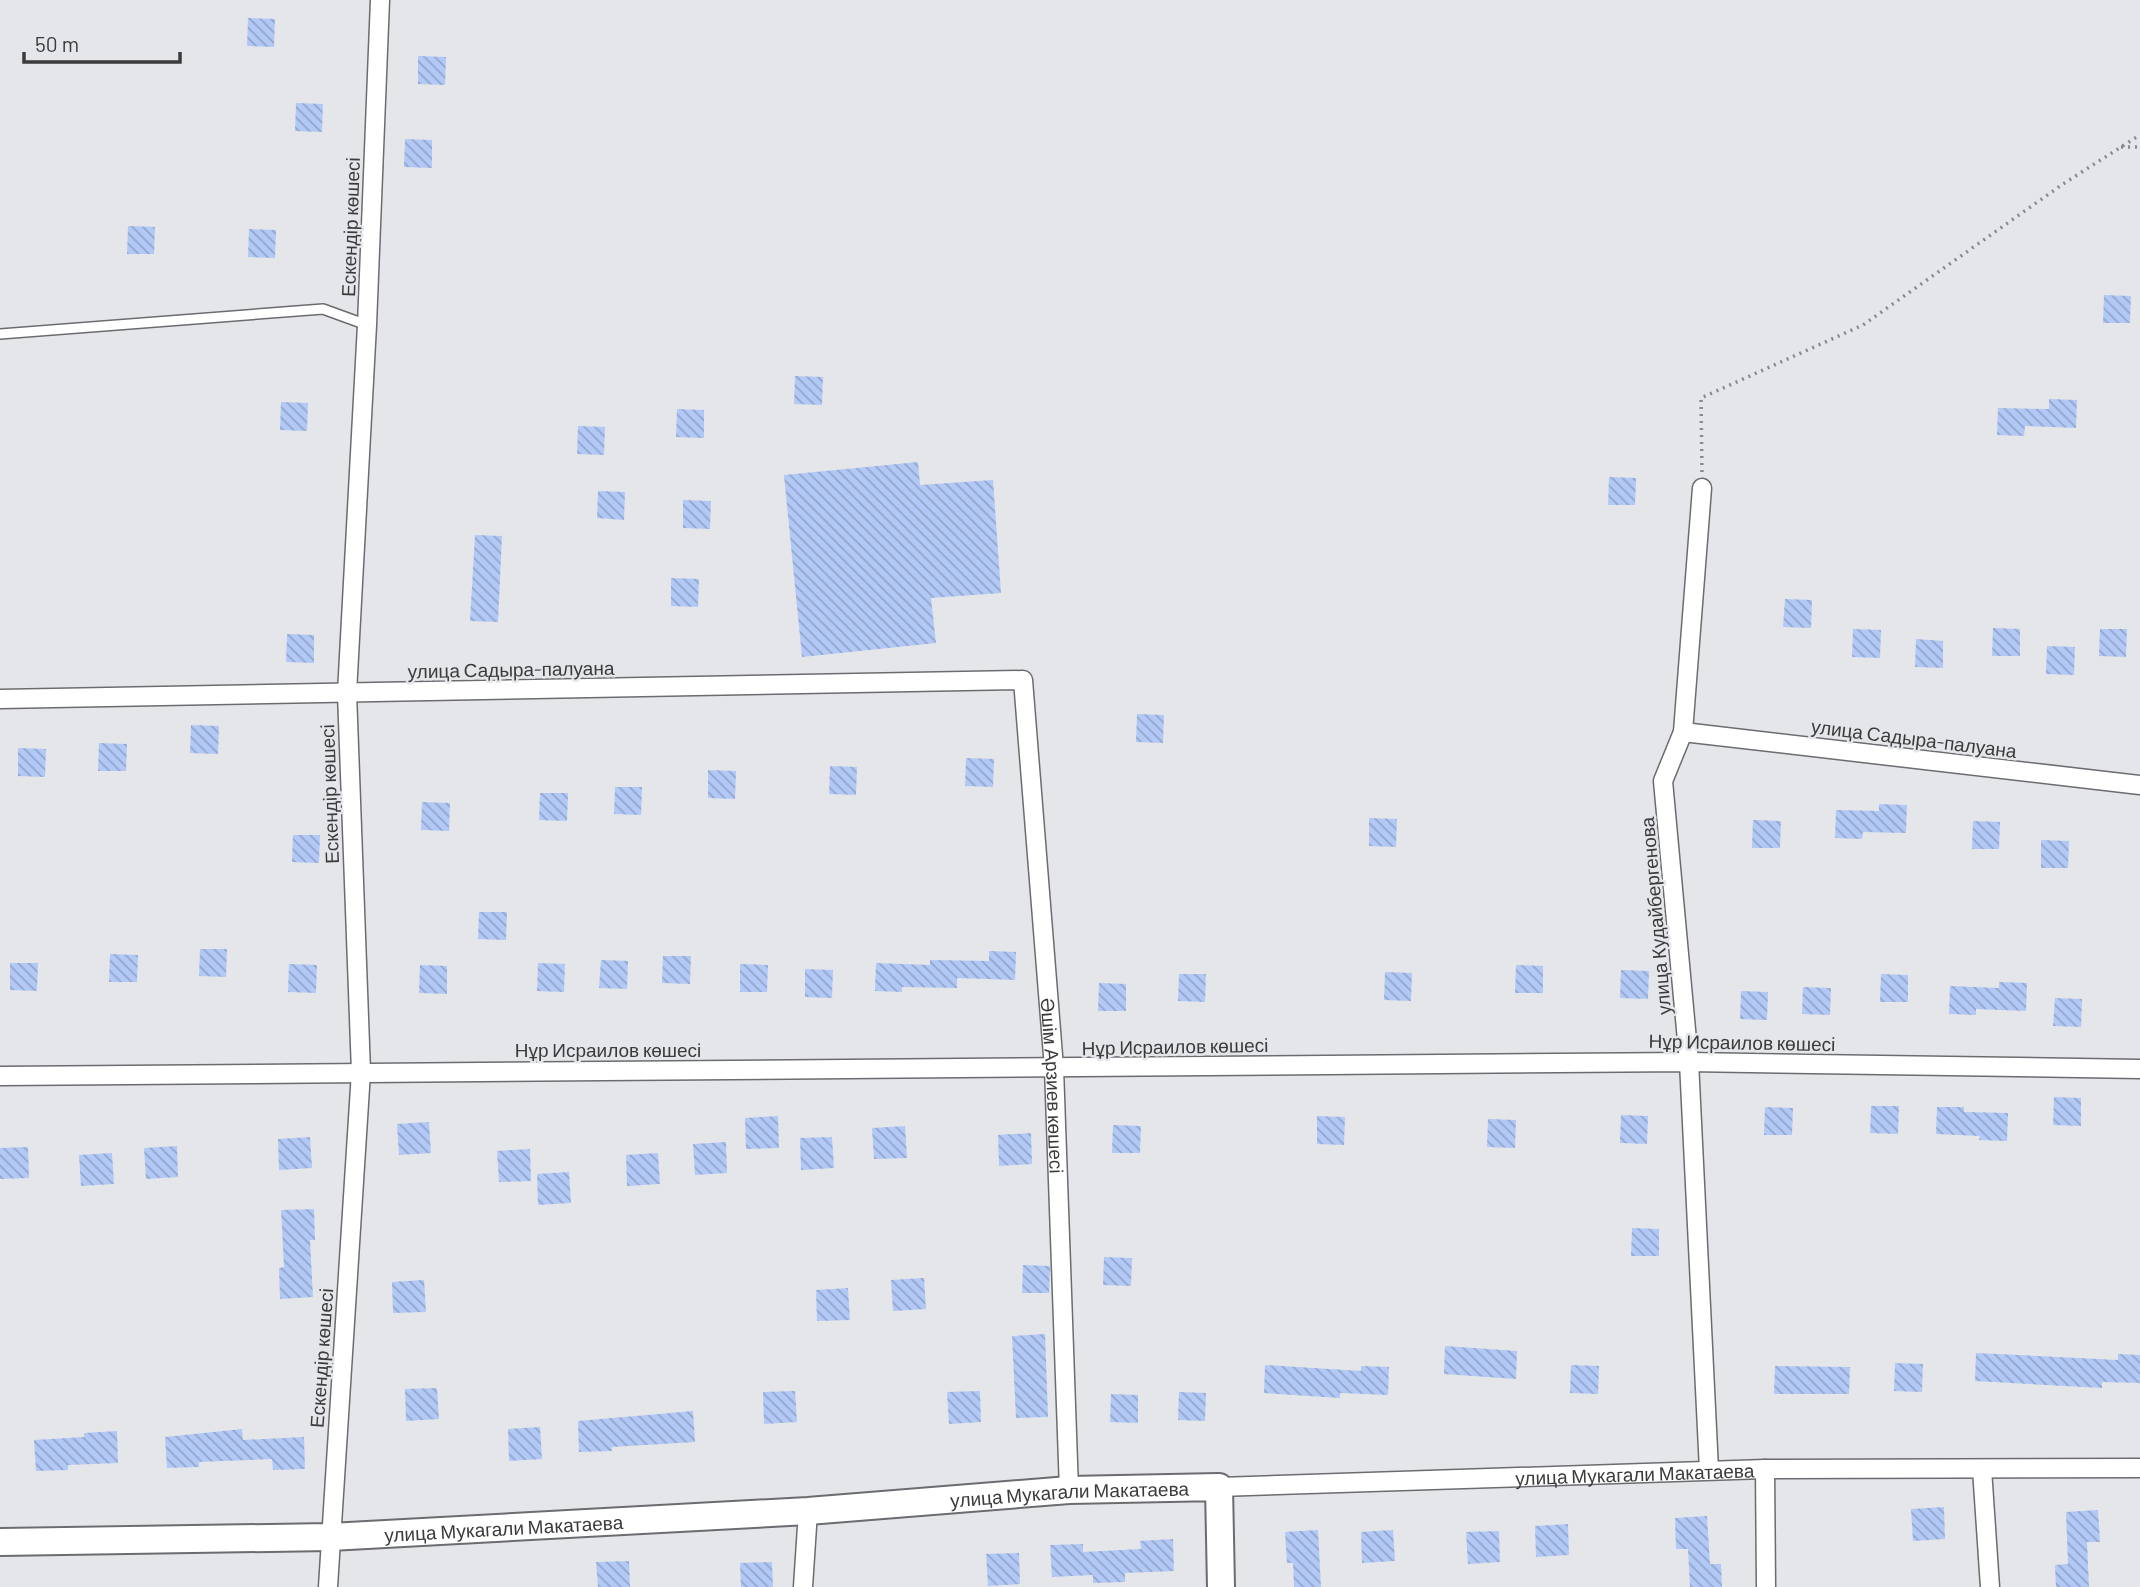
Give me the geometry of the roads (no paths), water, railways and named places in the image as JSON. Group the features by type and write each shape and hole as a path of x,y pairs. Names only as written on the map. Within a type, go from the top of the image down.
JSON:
{"street":[{"name":"Ескендір көшесі","path":"328,1587 361,1072 347,693 368,325 380,0"},
{"name":"улица Кудайбергенова","path":"1702,488 1683,732 1663,781 1689,1062 1709,1471"},
{"name":"улица Садыра-палуана","path":"0,699 1023,680"},
{"name":"Әшім Арзиев көшесі","path":"1023,680 1054,1068 1069,1490"},
{"name":"улица Садыра-палуана","path":"1683,732 2140,785"},
{"name":"Нұр Исраилов көшесі","path":"0,1076 1689,1062 2140,1069"},
{"name":"улица Мукагали Макатаева","path":"0,1542 330,1537 808,1511 1069,1490 1765,1469 2140,1468"},
{"path":"1765,1469 1766,1587"},
{"path":"1982,1469 1990,1587"},
{"path":"1219,1487 1221,1587"},
{"path":"803,1587 808,1511"}],"lane":[{"path":"0,334 323,309 368,325"}]}
